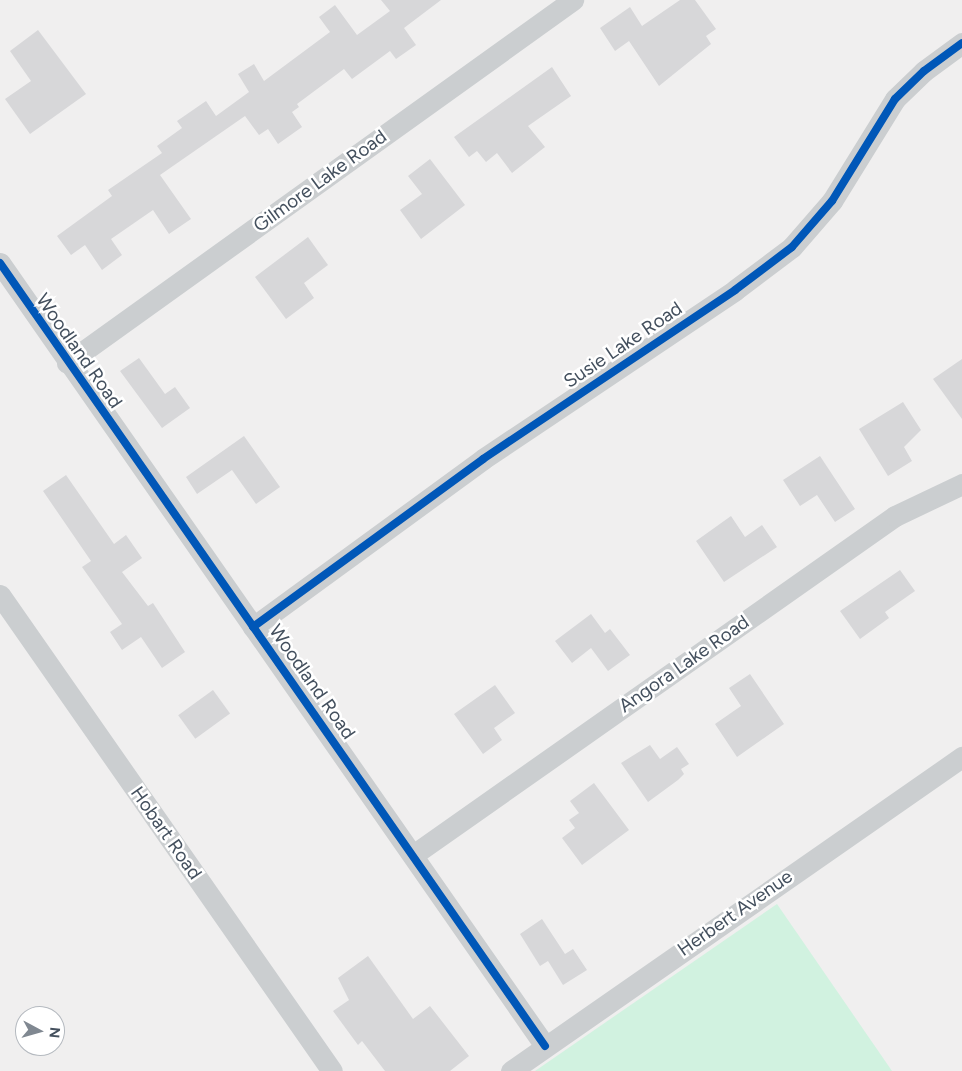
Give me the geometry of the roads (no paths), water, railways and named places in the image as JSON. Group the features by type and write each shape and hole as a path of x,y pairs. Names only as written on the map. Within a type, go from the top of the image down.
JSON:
{"street":[{"name":"Gilmore Lake Road","path":"66,363 573,0"},
{"name":"Susie Lake Road","path":"253,626 484,459 736,290 792,247 832,201 894,100 924,71 962,43"},
{"name":"Woodland Road","path":"0,263 66,363 253,626 545,1046"},
{"name":"Angora Lake Road","path":"413,856 895,516 962,484"},
{"name":"Hobart Road","path":"0,595 332,1071"},
{"name":"Herbert Avenue","path":"511,1071 962,757"}]}
